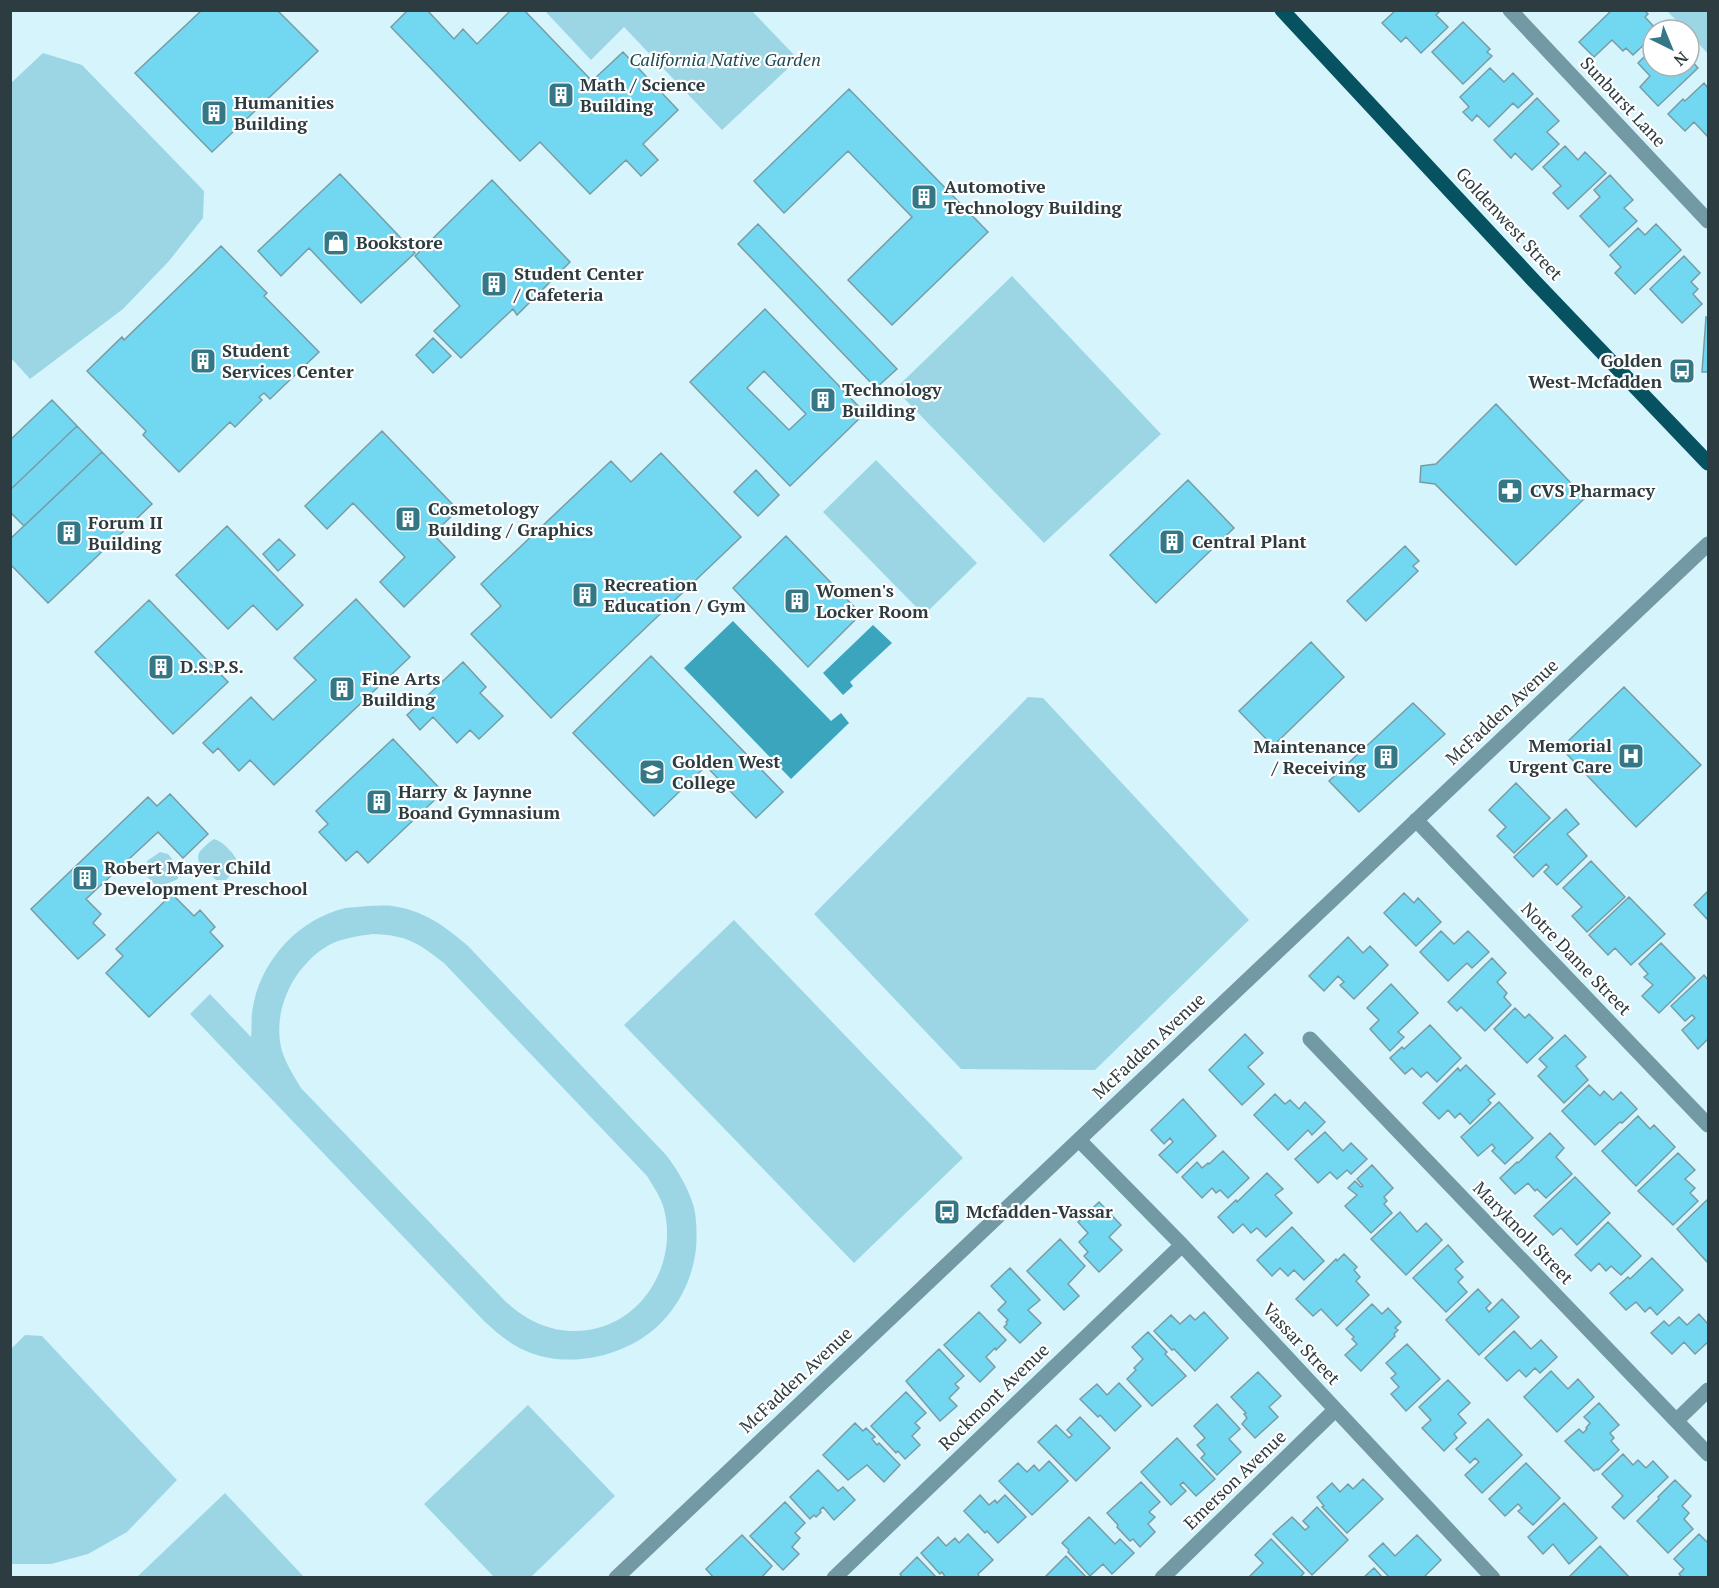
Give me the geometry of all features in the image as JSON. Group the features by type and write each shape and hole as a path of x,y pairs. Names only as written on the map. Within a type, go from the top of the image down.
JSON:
{"main road":[{"name":"Goldenwest Street","path":"1282,10 1708,463"}],"street":[{"name":"Sunburst Lane","path":"1510,10 1708,221"},
{"name":"McFadden Avenue","path":"616,1578 1708,543"},
{"name":"Notre Dame Street","path":"1416,820 1708,1125"},
{"name":"Maryknoll Street","path":"1310,1039 1708,1454"},
{"name":"Vassar Street","path":"1079,1140 1182,1245 1493,1578"},
{"name":"Rockmont Avenue","path":"834,1578 1182,1245"},
{"path":"1677,1420 1708,1390"},
{"name":"Emerson Avenue","path":"1162,1578 1335,1410"}],"green space":[{"name":"California Native Garden","path":"545,11 752,11 798,59 722,130 624,27 591,60"},
{"path":"1667,11 1708,11 1708,54 1701,46 1701,18 1674,18"},
{"path":"43,53 82,65 204,191 203,218 169,261 123,309 30,379 11,358 10,84"},
{"path":"1012,276 1161,434 1044,543 895,389"},
{"path":"876,460 977,563 924,615 823,512"},
{"path":"1028,697 1043,698 1249,920 1095,1070 961,1069 814,914"},
{"path":"214,839 229,850 239,866 226,880 216,880 199,862 199,853"},
{"path":"160,852 168,854 178,866 178,879 162,886 154,884 142,871 148,867 147,861"},
{"path":"389,906 414,911 433,920 468,946 675,1167 688,1191 694,1209 697,1232 695,1258 687,1284 674,1308 655,1328 640,1339 605,1355 567,1360 531,1353 506,1339 483,1320 190,1014 210,994 251,1037 252,1013 256,995 271,961 282,947 311,923 327,914 345,908","holes":["373,934 395,936 412,941 444,963 647,1176 664,1209 667,1231 665,1253 659,1273 649,1292 635,1308 618,1320 598,1328 575,1331 555,1329 537,1323 520,1313 505,1301 301,1088 284,1056 279,1036 280,1020 288,990 305,964 329,945"]},
{"path":"734,920 963,1158 854,1263 624,1025"},
{"path":"25,1335 42,1336 177,1480 127,1532 88,1554 51,1564 11,1564 11,1349"},
{"path":"528,1405 615,1496 531,1577 494,1577 424,1504"},
{"path":"225,1493 304,1577 137,1577"}],"shaded area":[{"path":"733,621 831,721 841,713 849,723 791,779 684,668"},
{"path":"873,625 892,643 850,682 853,686 843,695 823,673"}],"building":[{"name":"Humanities Building","path":"202,10 277,10 318,51 212,152 135,73"},
{"name":"Math / Science Building","path":"408,10 427,10 454,39 463,29 477,44 511,10 524,10 592,81 623,52 678,110 643,144 658,160 641,176 626,160 590,194 540,142 520,161 391,27"},
{"path":"1396,10 1441,10 1436,15 1448,27 1421,53 1406,37 1401,42 1382,23"},
{"path":"1612,10 1644,10 1648,14 1646,18 1641,18 1641,47 1633,55 1626,48 1623,51 1612,40 1594,57 1579,42"},
{"path":"1463,22 1490,49 1487,52 1492,56 1463,84 1432,52"},
{"path":"1490,68 1504,82 1513,73 1533,94 1518,108 1513,103 1489,127 1477,115 1472,121 1463,112 1469,107 1460,97"},
{"path":"1648,78 1687,78 1658,106 1640,87"},
{"path":"1704,83 1708,88 1707,136 1694,122 1685,131 1668,114"},
{"name":"Automotive Technology Building","path":"849,89 988,232 892,325 848,280 912,217 848,151 784,213 754,181"},
{"path":"1537,98 1559,121 1547,132 1559,144 1532,170 1515,153 1511,158 1494,140"},
{"path":"1565,146 1578,160 1585,152 1606,173 1568,209 1553,193 1561,186 1543,167"},
{"name":"Bookstore","path":"340,174 415,253 361,303 309,248 281,276 258,251"},
{"path":"1610,175 1633,200 1624,208 1637,221 1609,247 1580,216 1600,197 1594,190"},
{"name":"Student Center / Cafeteria","path":"492,180 570,262 517,315 513,309 461,358 434,331 460,306 415,256"},
{"path":"758,224 897,369 876,388 738,244"},
{"path":"1656,224 1681,250 1635,294 1615,273 1621,267 1610,255 1638,228 1645,235"},
{"name":"Student Services Center","path":"221,246 267,293 264,296 319,352 270,399 264,393 259,397 262,400 235,427 230,422 179,472 143,435 146,431 87,371 122,337 124,340"},
{"path":"1684,256 1700,273 1691,282 1698,289 1693,294 1702,304 1682,323 1650,289"},
{"name":"Technology Building","path":"765,309 865,413 790,486 690,382","holes":["764,371 806,414 789,430 747,388"]},
{"path":"1706,317 1708,317 1708,372 1702,372"},
{"path":"433,338 451,356 433,373 416,355"},
{"path":"52,400 77,426 10,490 10,440"},
{"name":"CVS Pharmacy","path":"1496,404 1585,498 1516,565 1435,484 1420,482 1421,466 1436,464"},
{"path":"77,426 102,452 24,526 10,512 10,490"},
{"name":"Cosmetology Building / Graphics","path":"382,431 458,510 433,534 455,557 404,607 380,582 405,557 353,503 327,529 305,506"},
{"name":"Forum II Building","path":"102,452 152,504 48,603 10,564 10,539"},
{"name":"Recreation Education / Gym","path":"661,453 741,537 551,718 471,634 501,606 481,584 611,461 631,482"},
{"path":"756,470 779,495 758,516 734,492"},
{"name":"Central Plant","path":"1188,480 1234,528 1156,603 1110,555"},
{"path":"227,526 303,605 277,630 253,605 228,629 176,575"},
{"name":"Women's Locker Room","path":"786,536 861,614 808,667 733,588"},
{"path":"279,539 295,555 278,571 263,554"},
{"path":"1405,546 1419,561 1413,566 1418,571 1366,621 1347,601"},
{"name":"Fine Arts Building","path":"356,599 410,657 274,785 250,760 239,771 218,748 213,753 203,743 251,697 273,720 316,680 294,658"},
{"name":"D.S.P.S.","path":"149,600 228,682 173,734 95,652"},
{"path":"1311,642 1344,677 1273,746 1239,711"},
{"path":"651,656 783,792 756,818 706,766 654,816 573,733"},
{"path":"463,662 486,687 480,693 503,716 479,739 470,730 457,743 433,717 420,730 407,715"},
{"name":"Memorial Urgent Care","path":"1624,687 1701,765 1636,827 1561,748"},
{"name":"Maintenance / Receiving","path":"1413,703 1445,734 1359,812 1329,781"},
{"name":"Harry & Jaynne Boand Gymnasium","path":"393,739 443,792 368,863 357,851 346,861 319,832 328,824 316,811"},
{"path":"1516,783 1550,818 1514,853 1497,836 1506,827 1489,810"},
{"name":"Robert Mayer Child Development Preschool","path":"170,794 208,834 183,858 158,832 86,899 101,914 93,923 105,935 78,959 31,909 148,797 157,806"},
{"path":"1566,809 1579,824 1567,834 1587,856 1557,885 1544,872 1549,867 1546,864 1533,877 1514,857"},
{"path":"1591,861 1625,897 1587,932 1572,916 1582,907 1563,888"},
{"path":"1708,891 1708,920 1694,905"},
{"path":"1404,893 1414,903 1418,898 1441,922 1416,946 1384,913"},
{"path":"172,894 194,916 200,910 215,927 210,932 223,946 149,1017 106,973 123,956 116,949"},
{"path":"1629,897 1665,934 1631,965 1615,948 1608,955 1589,935"},
{"path":"1441,931 1454,944 1468,931 1489,952 1472,968 1467,963 1448,981 1420,952"},
{"path":"1348,937 1363,953 1370,946 1388,965 1354,999 1340,985 1344,982 1338,976 1324,991 1309,976"},
{"path":"1661,943 1695,978 1659,1013 1642,996 1653,985 1644,977 1648,974 1639,964"},
{"path":"1492,958 1506,973 1497,982 1507,993 1504,997 1511,1005 1485,1031 1461,1007 1457,1011 1448,1002"},
{"path":"1704,975 1708,980 1708,1039 1698,1049 1682,1030 1695,1018 1692,1015 1685,1021 1671,1006"},
{"path":"1391,984 1418,1013 1398,1032 1404,1037 1390,1051 1370,1029 1379,1020 1367,1008"},
{"path":"1515,1008 1525,1018 1529,1014 1553,1038 1527,1063 1494,1029"},
{"path":"1430,1025 1461,1058 1437,1082 1427,1072 1421,1077 1412,1068 1405,1074 1390,1058 1402,1047 1404,1049"},
{"path":"1245,1034 1263,1053 1248,1067 1264,1084 1242,1105 1209,1070"},
{"path":"1565,1035 1586,1057 1576,1066 1588,1080 1564,1103 1538,1076 1547,1067 1539,1059"},
{"path":"1466,1065 1495,1094 1488,1100 1491,1103 1470,1124 1460,1113 1455,1118 1448,1110 1439,1119 1423,1103 1458,1068 1460,1071"},
{"path":"1589,1085 1600,1096 1604,1091 1613,1100 1621,1092 1637,1109 1595,1145 1562,1111"},
{"path":"1275,1094 1285,1104 1290,1100 1299,1109 1305,1102 1325,1122 1312,1135 1308,1130 1288,1150 1254,1115"},
{"path":"1183,1099 1216,1136 1177,1173 1159,1155 1173,1142 1170,1138 1164,1144 1151,1130"},
{"path":"1499,1102 1533,1138 1505,1164 1492,1151 1495,1148 1492,1144 1478,1156 1461,1137"},
{"path":"1638,1116 1650,1129 1654,1125 1675,1147 1636,1186 1602,1151"},
{"path":"1325,1132 1343,1151 1351,1143 1367,1159 1351,1174 1347,1170 1337,1179 1330,1172 1318,1183 1295,1159"},
{"path":"1550,1133 1564,1148 1556,1157 1572,1174 1546,1198 1528,1183 1515,1194 1500,1178"},
{"path":"1223,1151 1249,1178 1228,1198 1220,1190 1216,1193 1212,1188 1202,1198 1182,1177 1197,1162 1202,1168"},
{"path":"1678,1153 1695,1170 1685,1179 1695,1188 1690,1193 1698,1201 1673,1225 1638,1191"},
{"path":"1372,1165 1393,1188 1384,1197 1387,1201 1384,1204 1392,1213 1371,1233 1345,1206 1357,1195 1348,1188 1355,1181 1361,1187 1363,1186 1357,1179"},
{"path":"1267,1173 1283,1189 1275,1195 1292,1213 1266,1237 1257,1228 1251,1233 1243,1224 1233,1233 1218,1217"},
{"path":"1575,1177 1610,1213 1577,1245 1561,1228 1553,1235 1534,1216"},
{"path":"1708,1199 1708,1263 1677,1229"},
{"path":"1099,1202 1121,1225 1109,1237 1122,1250 1099,1272 1084,1256 1088,1252 1079,1242 1088,1233 1078,1222"},
{"path":"1400,1212 1417,1232 1426,1223 1442,1240 1406,1275 1371,1239"},
{"path":"1608,1222 1641,1256 1621,1275 1611,1266 1606,1271 1599,1263 1591,1271 1575,1255"},
{"path":"1292,1227 1324,1261 1304,1280 1294,1270 1288,1276 1280,1268 1272,1276 1257,1260"},
{"path":"1060,1239 1085,1266 1068,1284 1079,1296 1064,1310 1027,1271"},
{"path":"1448,1245 1463,1262 1455,1269 1463,1277 1458,1282 1467,1292 1446,1312 1413,1278"},
{"path":"1344,1254 1357,1267 1354,1270 1360,1277 1356,1281 1369,1295 1337,1326 1321,1309 1313,1316 1296,1299 1336,1259 1337,1261"},
{"path":"1652,1258 1683,1290 1657,1315 1650,1307 1645,1312 1636,1302 1626,1310 1610,1293 1628,1277 1630,1279"},
{"path":"1010,1268 1040,1300 1028,1310 1041,1323 1020,1343 1004,1327 1008,1320 998,1310 1006,1302 991,1286"},
{"path":"1478,1289 1491,1303 1486,1308 1489,1312 1502,1299 1519,1317 1479,1355 1446,1320"},
{"path":"1372,1304 1382,1314 1388,1308 1401,1322 1395,1328 1398,1330 1395,1336 1361,1371 1345,1355 1357,1344 1346,1329"},
{"path":"979,1312 1006,1340 986,1357 995,1367 980,1382 944,1345"},
{"path":"1204,1312 1228,1338 1195,1371 1154,1331 1171,1315 1180,1324 1190,1315 1195,1320"},
{"path":"1699,1314 1708,1324 1708,1342 1695,1354 1684,1342 1672,1354 1651,1333 1664,1321 1669,1326 1679,1317 1687,1325"},
{"path":"1514,1331 1531,1349 1541,1340 1557,1357 1540,1373 1535,1368 1526,1377 1519,1370 1507,1381 1485,1358"},
{"path":"1148,1332 1186,1376 1152,1406 1127,1379 1143,1359 1132,1347"},
{"path":"1407,1344 1440,1379 1406,1411 1391,1394 1399,1387 1391,1378 1396,1374 1386,1363"},
{"path":"939,1349 964,1376 955,1384 959,1388 949,1398 957,1406 940,1421 906,1381"},
{"path":"1551,1371 1568,1389 1578,1379 1594,1397 1557,1432 1524,1397"},
{"path":"1258,1372 1281,1396 1269,1407 1278,1417 1255,1438 1242,1424 1247,1418 1244,1414 1246,1413 1231,1397"},
{"path":"1448,1380 1470,1403 1458,1414 1466,1423 1454,1434 1457,1438 1444,1451 1422,1428 1431,1420 1419,1407"},
{"path":"1119,1383 1141,1406 1115,1431 1080,1399 1097,1384 1107,1395"},
{"path":"906,1392 926,1413 915,1423 920,1428 912,1436 920,1445 905,1459 898,1451 896,1453 871,1426"},
{"path":"1599,1403 1619,1425 1610,1433 1614,1438 1611,1441 1619,1450 1598,1470 1594,1471 1565,1441 1579,1429 1583,1433 1587,1429 1590,1423 1584,1417"},
{"path":"1217,1404 1240,1429 1229,1439 1241,1452 1217,1475 1201,1458 1205,1454 1197,1445 1205,1438 1194,1426"},
{"path":"1080,1417 1110,1448 1076,1481 1038,1442 1056,1425 1069,1438 1072,1435 1067,1430"},
{"path":"1488,1419 1522,1455 1482,1493 1465,1475 1479,1462 1475,1458 1470,1463 1456,1449"},
{"path":"855,1423 863,1431 866,1428 875,1437 872,1439 877,1445 879,1443 900,1465 884,1482 867,1465 848,1480 823,1455"},
{"path":"1177,1438 1215,1479 1196,1496 1183,1482 1180,1485 1186,1491 1171,1505 1141,1472"},
{"path":"1623,1454 1633,1465 1638,1460 1646,1468 1653,1461 1668,1477 1624,1519 1612,1507 1623,1496 1602,1474"},
{"path":"1049,1461 1068,1481 1032,1515 999,1481 1018,1463 1027,1472 1034,1465 1039,1471"},
{"path":"1526,1463 1560,1498 1533,1525 1518,1511 1522,1508 1518,1504 1505,1516 1489,1499"},
{"path":"818,1470 838,1491 843,1487 855,1500 834,1520 823,1507 816,1517 814,1515 810,1519 790,1497"},
{"path":"1363,1479 1383,1499 1347,1533 1322,1507 1324,1506 1317,1497 1332,1483 1340,1492 1348,1484 1353,1489"},
{"path":"1675,1480 1691,1496 1682,1506 1689,1513 1684,1519 1693,1529 1668,1553 1637,1521"},
{"path":"1141,1482 1160,1502 1149,1512 1155,1517 1148,1524 1155,1532 1140,1547 1133,1539 1130,1541 1107,1513"},
{"path":"980,1495 989,1505 995,1500 997,1503 1005,1495 1026,1517 998,1543 964,1511"},
{"path":"785,1502 805,1523 795,1533 800,1538 792,1547 799,1554 783,1570 750,1536"},
{"path":"1564,1503 1597,1538 1569,1564 1553,1544 1543,1554 1528,1537"},
{"path":"1317,1507 1348,1540 1312,1575 1273,1534 1292,1517 1305,1530 1309,1527 1303,1521"},
{"path":"1089,1517 1115,1544 1120,1539 1134,1553 1112,1574 1103,1564 1090,1576 1062,1543"},
{"path":"968,1534 993,1560 978,1574 977,1578 946,1578 921,1553 938,1537 946,1546 955,1538 959,1543"},
{"path":"1699,1534 1707,1542 1708,1540 1708,1578 1683,1578 1679,1574 1684,1569 1674,1559"},
{"path":"742,1535 772,1566 761,1578 714,1578 706,1569"},
{"path":"1417,1535 1441,1560 1423,1578 1390,1578 1369,1556 1383,1543 1395,1556"},
{"path":"1271,1539 1304,1573 1299,1578 1248,1578 1263,1563 1255,1555"},
{"path":"1600,1546 1630,1578 1568,1578"},
{"path":"1066,1556 1087,1578 1044,1578"},
{"path":"917,1557 937,1578 903,1578 900,1574"},
{"path":"1374,1568 1383,1578 1363,1578"}],"place":[{"name":"Math / Science Building","path":"561,95"},
{"name":"Humanities Building","path":"214,113"},
{"name":"Automotive Technology Building","path":"924,197"},
{"name":"Bookstore","path":"336,243"},
{"name":"Student Center / Cafeteria","path":"494,284"},
{"name":"Student Services Center","path":"203,361"},
{"name":"Golden West-Mcfadden","path":"1682,371"},
{"name":"Technology Building","path":"823,400"},
{"name":"CVS Pharmacy","path":"1510,491"},
{"name":"Cosmetology Building / Graphics","path":"408,519"},
{"name":"Forum II Building","path":"69,533"},
{"name":"Central Plant","path":"1172,542"},
{"name":"Recreation Education / Gym","path":"585,595"},
{"name":"Women's Locker Room","path":"797,601"},
{"name":"D.S.P.S.","path":"161,667"},
{"name":"Fine Arts Building","path":"342,689"},
{"name":"Memorial Urgent Care","path":"1631,756"},
{"name":"Maintenance / Receiving","path":"1386,757"},
{"name":"Golden West College","path":"652,772"},
{"name":"Harry & Jaynne Boand Gymnasium","path":"379,802"},
{"name":"Robert Mayer Child Development Preschool","path":"85,878"},
{"name":"Mcfadden-Vassar","path":"947,1212"}]}
